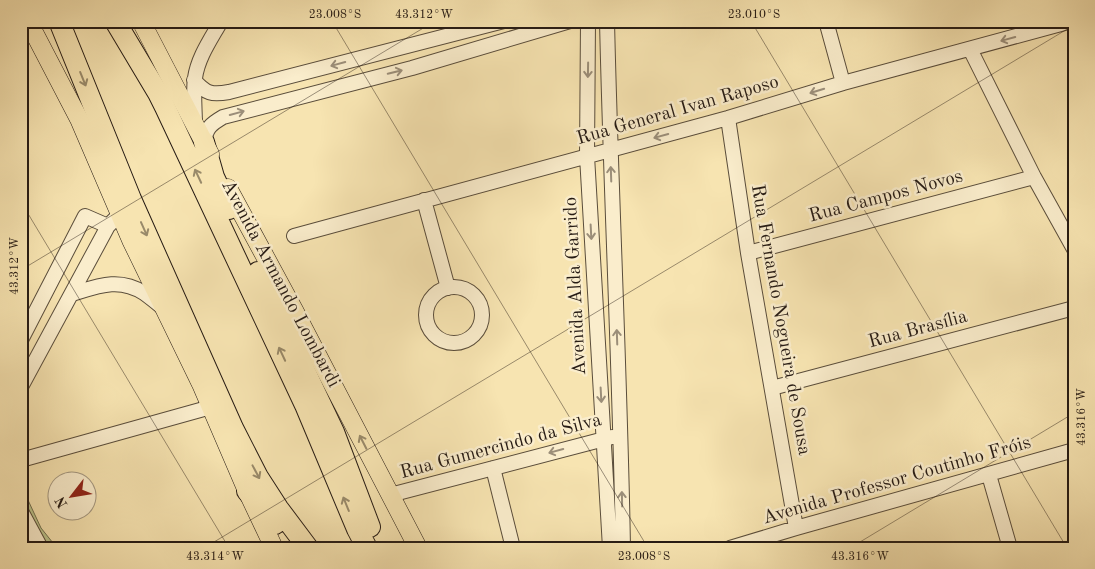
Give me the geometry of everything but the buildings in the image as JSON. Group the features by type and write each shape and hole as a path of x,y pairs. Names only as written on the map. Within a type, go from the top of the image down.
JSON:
{"highway":[{"name":"Avenida Armando Lombardi","path":"115,21 158,93 178,134 305,405 366,548"},
{"path":"62,28 131,199 233,428 258,477 308,548"},
{"path":"200,134 214,177 224,200 334,432 370,526 376,548"},
{"path":"164,309 199,352"},
{"path":"247,491 294,548"}],"main road":[{"path":"133,21 164,65"},
{"name":"Avenida Armando Lombardi","path":"141,21 418,548"},
{"path":"31,27 79,119 114,220 164,309 211,407 274,548"}],"street":[{"path":"221,21 196,68 194,80 200,134 205,134 209,127 223,116 412,68 570,21"},
{"path":"194,80 202,89 209,93 229,92 504,21"},
{"name":"Avenida Alda Garrido","path":"588,21 587,156 610,548"},
{"name":"Avenida Alda Garrido","path":"607,21 623,548"},
{"path":"826,21 843,83"},
{"name":"Rua General Ivan Raposo","path":"294,236 728,118 843,83 1072,21"},
{"path":"970,49 1034,176 1074,249"},
{"name":"Rua Fernando Nogueira de Sousa","path":"728,118 748,253 796,528"},
{"name":"Rua Campos Novos","path":"748,253 1034,176"},
{"path":"424,200 448,288"},
{"path":"21,340 85,216 114,220 21,387"},
{"path":"72,294 99,285 112,283 127,286 143,293 164,309"},
{"path":"448,288 468,291 476,298 480,308 481,318 479,327 473,336 464,341 454,343 444,341 435,336 428,328 426,308 431,298 439,291 448,288"},
{"name":"Rua Brasília","path":"772,388 1074,308"},
{"path":"21,460 211,407"},
{"name":"Rua Gumercindo da Silva","path":"390,495 621,435"},
{"name":"Avenida Professor Coutinho Fróis","path":"730,548 1074,450"},
{"path":"493,468 512,548"},
{"path":"989,475 1010,548"},
{"path":"21,511 41,548"}],"green space":[{"path":"21,485 41,528 57,548 21,548"}]}
